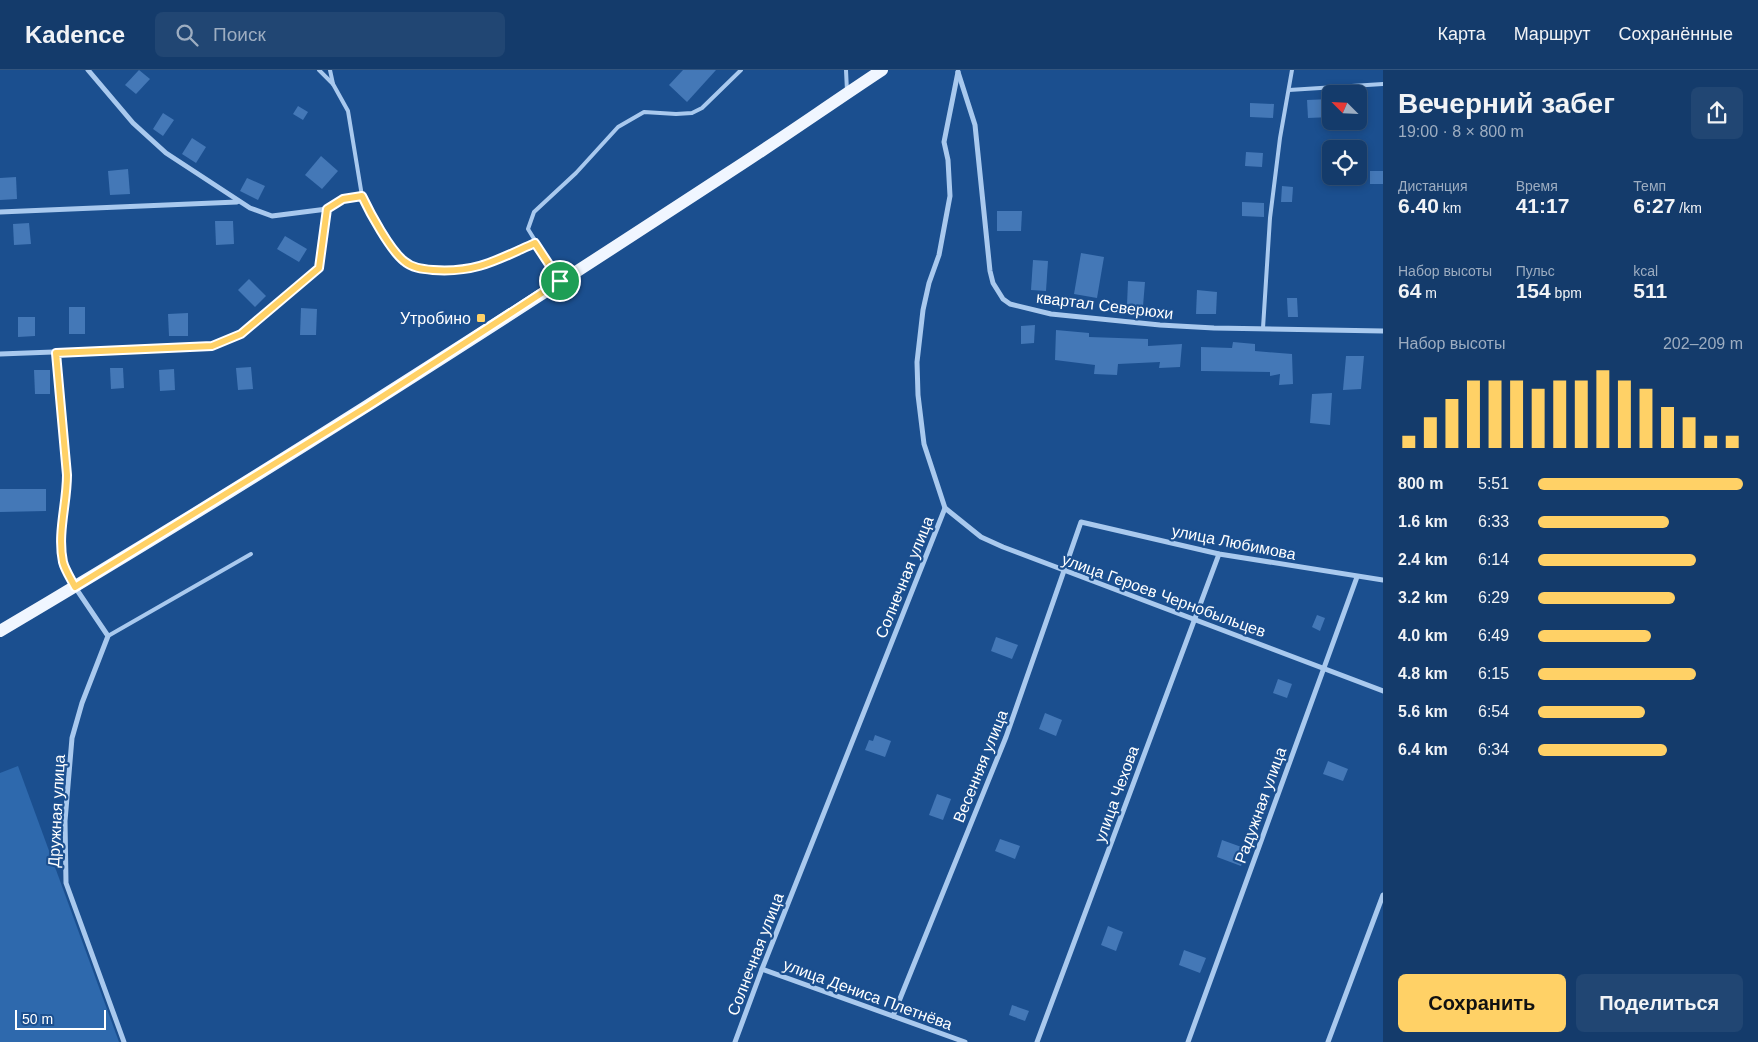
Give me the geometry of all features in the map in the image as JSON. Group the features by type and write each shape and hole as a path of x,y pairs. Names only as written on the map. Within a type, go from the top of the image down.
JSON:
{"main road":[{"path":"0,631 75,587 368,406 727,174 882,70"}],"street":[{"path":"88,70 133,123 166,153 238,202 272,216 327,209 343,199 362,196"},
{"name":"квартал Северюхи","path":"957,71 975,124 990,271 993,283 1003,299 1010,304 1051,314 1160,325 1383,331"},
{"name":"Солнечная улица","path":"735,1042 762,969 945,508 924,444 918,395 917,362 923,310 929,283 939,255 950,196 948,160 944,142 957,71"},
{"path":"0,212 238,202"},
{"path":"0,354 212,346 233,339 319,268 327,209"},
{"name":"улица Героев Чернобыльцев","path":"945,508 980,537 1064,572 1194,618 1383,691"},
{"name":"Весенняя улица","path":"892,1016 1006,737 1081,522"},
{"name":"улица Любимова","path":"1081,522 1219,554 1383,580"},
{"name":"улица Чехова","path":"1037,1042 1219,554"},
{"name":"Радужная улица","path":"1188,1042 1357,577"},
{"path":"75,587 108,636"},
{"name":"Дружная улица","path":"108,636 82,702 72,738 65,822 66,884 124,1042"},
{"path":"1328,1042 1383,895"},
{"name":"улица Дениса Плетнёва","path":"762,969 965,1042"}],"lane":[{"path":"319,70 333,84 348,111 362,196 402,260 420,269 473,269 535,243"},
{"path":"330,70 333,84"},
{"path":"560,281 535,243 528,228 534,212 576,173 618,127 644,112 692,113 702,108 741,70"},
{"path":"846,70 847,93"},
{"path":"1263,328 1270,218 1292,70"},
{"path":"1288,90 1383,84"},
{"path":"56,353 67,475 67,494 61,542 64,564 75,587"},
{"path":"108,636 251,554"}],"shaded area":[{"path":"18,766 119,1042 0,1042 0,773"}],"building":[{"path":"139,70 150,79 136,94 125,85"},
{"path":"683,70 716,70 687,102 669,85"},
{"path":"1322,99 1322,117 1308,118 1307,100"},
{"path":"1250,103 1274,104 1273,118 1250,117"},
{"path":"298,106 308,112 303,120 293,114"},
{"path":"163,113 174,120 163,136 153,129"},
{"path":"192,138 206,147 196,163 182,154"},
{"path":"1246,152 1263,153 1262,167 1245,166"},
{"path":"321,156 338,171 322,189 305,175"},
{"path":"128,169 130,194 110,195 108,171"},
{"path":"1370,171 1383,171 1383,184 1370,184"},
{"path":"16,177 17,199 0,200 0,178"},
{"path":"247,178 265,186 258,200 240,191"},
{"path":"1282,186 1293,187 1292,202 1281,202"},
{"path":"1242,202 1264,203 1264,217 1242,216"},
{"path":"997,211 1022,211 1021,231 997,231"},
{"path":"215,221 233,221 234,244 216,245"},
{"path":"29,223 31,244 14,245 13,224"},
{"path":"285,236 307,249 299,262 277,249"},
{"path":"1081,253 1104,257 1097,298 1074,294"},
{"path":"1033,260 1048,261 1046,291 1031,290"},
{"path":"249,279 266,296 255,307 238,290"},
{"path":"1128,281 1145,282 1143,306 1127,305"},
{"path":"1197,290 1217,292 1216,314 1196,314"},
{"path":"1287,298 1297,298 1298,317 1288,317"},
{"path":"69,307 85,307 85,334 69,334"},
{"path":"301,308 317,309 316,335 300,335"},
{"path":"188,313 188,336 169,336 168,314"},
{"path":"18,317 35,317 35,336 18,337"},
{"path":"1035,325 1034,343 1021,344 1021,326"},
{"path":"1056,330 1089,333 1089,337 1148,339 1148,346 1182,344 1180,367 1159,368 1160,362 1118,364 1117,375 1094,374 1095,365 1055,360"},
{"path":"1233,342 1255,344 1255,351 1292,354 1293,384 1279,385 1280,374 1270,376 1270,372 1201,371 1201,347 1232,348"},
{"path":"1346,356 1364,356 1361,389 1343,390"},
{"path":"251,367 253,389 238,390 236,368"},
{"path":"110,368 123,368 124,388 111,389"},
{"path":"174,369 175,390 160,391 159,370"},
{"path":"34,370 50,370 50,394 35,394"},
{"path":"1332,393 1330,425 1310,423 1312,394"},
{"path":"0,489 46,489 46,511 0,512"},
{"path":"1317,615 1325,618 1320,631 1312,627"},
{"path":"996,637 1018,645 1012,659 991,651"},
{"path":"1278,679 1292,684 1287,698 1273,693"},
{"path":"1045,713 1062,720 1056,736 1039,729"},
{"path":"875,735 891,741 885,757 865,750 869,740 873,741"},
{"path":"1328,761 1348,769 1343,781 1323,774"},
{"path":"937,794 951,799 943,820 929,815"},
{"path":"1000,839 1020,846 1015,859 995,851"},
{"path":"1222,840 1247,849 1241,866 1217,857"},
{"path":"1108,926 1123,932 1116,951 1101,945"},
{"path":"1184,950 1206,958 1200,973 1179,965"},
{"path":"1012,1005 1029,1011 1025,1021 1009,1015"}],"place":[{"name":"Утробино","path":"481,318"}],"route":[{"path":"362,196 393,248 402,260 411,266 420,269 445,271 473,269 535,243 560,281 368,406 75,587 64,564 61,542 67,494 67,475 62,435 62,402 56,353 212,346 233,339 319,268 322,260 327,209 343,199 362,196"}]}
